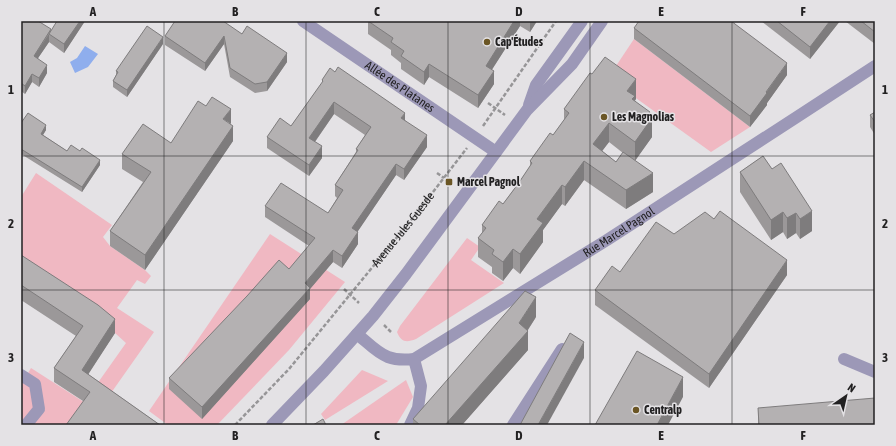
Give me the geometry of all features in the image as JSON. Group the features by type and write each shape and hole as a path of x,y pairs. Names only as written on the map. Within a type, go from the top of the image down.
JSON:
{"street":[{"name":"Allée des Platanes","path":"303,21 496,152"},
{"path":"527,110 536,85 582,21"},
{"path":"272,425 357,334 406,274 527,110 572,64 602,21"},
{"name":"Rue Marcel Pagnol","path":"414,359 606,240 875,66"},
{"path":"357,334 388,357 400,360 414,359 421,386 418,408 410,425"},
{"path":"513,425 562,349"},
{"path":"844,359 875,372"},
{"path":"21,375 35,384 39,409 26,425"}],"path":[{"name":"Avenue Jules Guesde","path":"235,425 289,369 412,219 475,137 556,21"},
{"path":"488,103 507,117"},
{"path":"437,173 444,178"},
{"path":"344,289 359,303"},
{"path":"382,324 391,332"}],"shaded area":[{"path":"634,39 750,127 711,152 608,78"},
{"path":"36,173 112,225 103,237 110,246 145,270 151,276 145,284 137,280 117,308 154,332 111,393 97,384 126,343 115,333 21,269 21,197"},
{"path":"270,234 345,282 289,350 217,425 168,425 149,411"},
{"path":"467,238 480,247 471,260 504,283 416,339 409,341 402,340 397,332 400,326"},
{"path":"31,368 90,406 76,425 21,425 21,385"},
{"path":"362,370 388,381 325,420 321,414"},
{"path":"406,380 413,397 396,425 341,425"}],"water":[{"path":"85,46 98,54 88,67 75,73 70,62 77,58"}],"building":[{"path":"21,21 38,21 51,29 34,56 47,65 39,78 32,74 25,86 21,83"},
{"path":"57,21 80,21 64,44 49,34"},
{"path":"175,21 223,21 242,34 247,26 287,53 267,82 255,84 230,68 224,36 205,63 165,36"},
{"path":"368,21 514,21 486,66 494,71 478,95 429,64 424,72 401,56 404,51 391,42 393,38"},
{"path":"639,21 731,21 787,63 750,116 634,28"},
{"path":"777,21 830,21 810,47"},
{"path":"861,21 875,21 875,32"},
{"path":"147,26 163,37 127,90 113,81 118,72 116,71"},
{"path":"605,57 636,79 627,91 635,96 632,99 650,112 648,115 652,118 635,142 609,123 593,144 616,162 623,152 653,173 626,190 584,161 565,187 562,185 537,219 543,223 520,254 513,249 503,262 492,254 494,250 478,238 486,228 482,225 499,201 503,204 518,184 532,163 530,161 550,133 553,135 569,113 564,109 590,73 592,74"},
{"path":"338,67 405,113 401,118 427,135 404,169 396,164 352,228 358,232 342,256 333,250 305,283 310,288 202,407 169,378 279,260 289,269 315,238 265,206 281,183 328,213 343,190 335,185 371,127 334,102 309,138 322,146 309,165 267,137 280,118 291,126 323,81 322,80 330,68 335,72"},
{"path":"212,97 231,109 223,119 233,126 145,255 110,231 151,172 122,154 143,124 171,143 198,101 206,106"},
{"path":"875,112 875,122 870,115"},
{"path":"28,113 46,125 41,134 67,151 71,145 80,151 82,148 100,160 82,187 21,149 21,123"},
{"path":"763,156 772,169 781,163 812,211 800,219 796,213 787,218 783,212 771,220 740,172"},
{"path":"720,211 787,260 709,374 595,290 612,266 620,272 656,222 674,234 705,212 714,219"},
{"path":"21,255 98,305 115,319 82,370 160,425 66,425 90,392 54,368 83,326 21,285"},
{"path":"525,291 536,297 519,323 528,331 445,425 420,425 413,419"},
{"path":"570,333 584,342 538,425 520,425"},
{"path":"637,351 683,377 657,425 595,425"},
{"path":"875,398 875,425 759,425 758,408"},
{"path":"323,419 326,425 313,425"}],"place":[{"name":"Cap'Études","path":"487,42"},
{"name":"Les Magnolias","path":"604,117"},
{"name":"Marcel Pagnol","path":"449,182"},
{"name":"Centralp","path":"636,410"}]}
